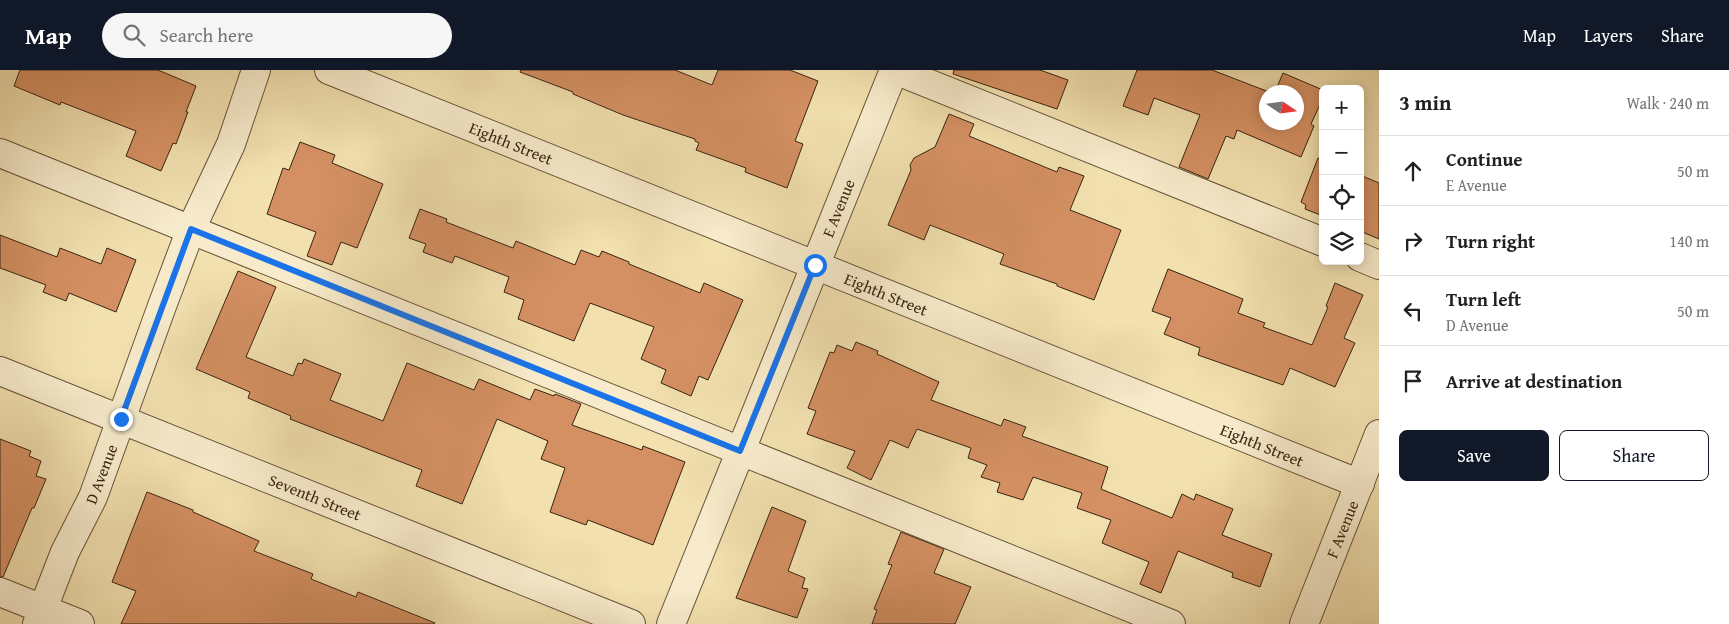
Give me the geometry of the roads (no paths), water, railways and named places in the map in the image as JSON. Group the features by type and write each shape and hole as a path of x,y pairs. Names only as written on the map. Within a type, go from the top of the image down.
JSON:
{"street":[{"name":"D Avenue","path":"40,616 65,552 93,497 191,229 231,144 256,70"},
{"name":"Eighth Street","path":"329,70 1360,484"},
{"path":"894,70 1319,240"},
{"name":"E Avenue","path":"671,624 894,70"},
{"path":"0,152 1171,624"},
{"path":"1364,259 1379,265"},
{"name":"Seventh Street","path":"0,371 631,624"},
{"name":"F Avenue","path":"1304,624 1379,434"},
{"path":"0,592 40,616 80,624"}]}
